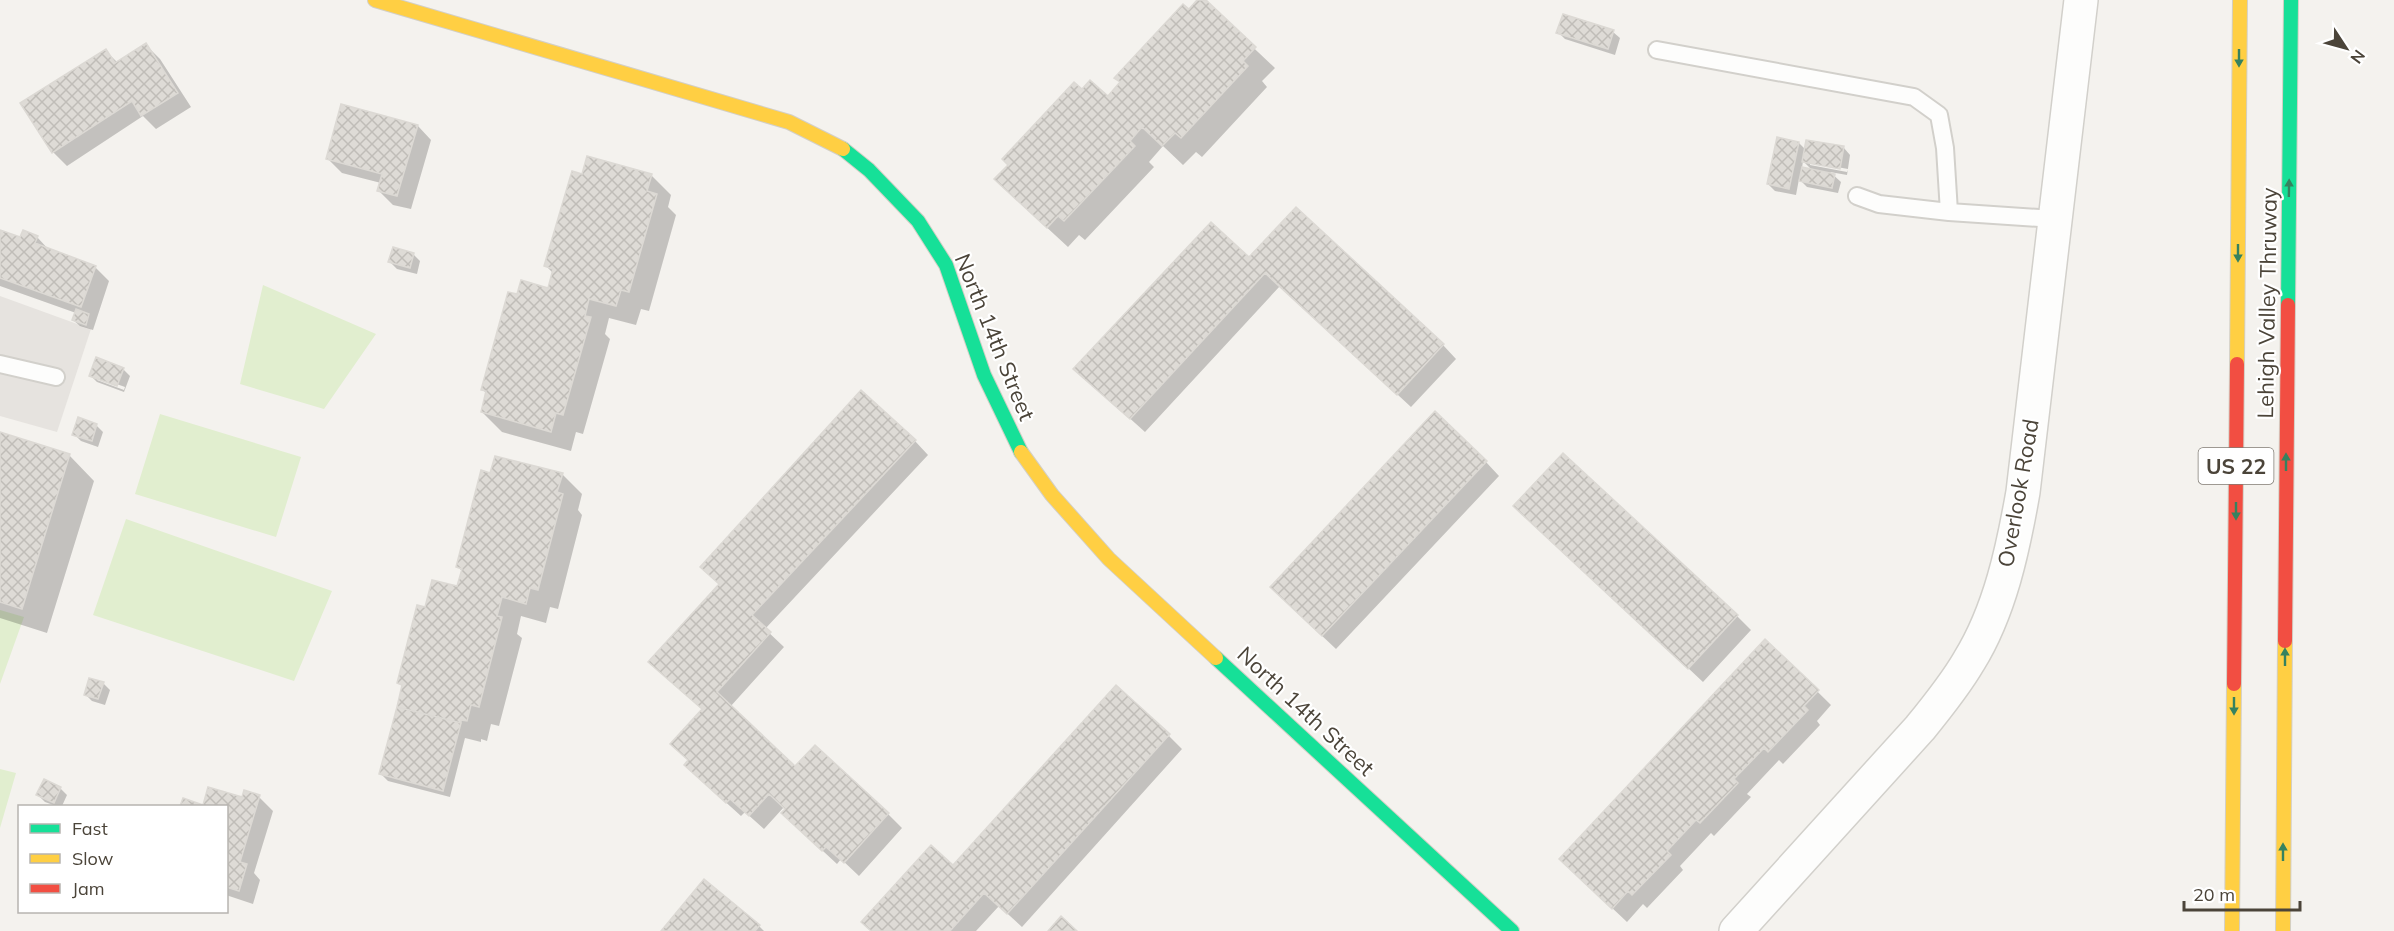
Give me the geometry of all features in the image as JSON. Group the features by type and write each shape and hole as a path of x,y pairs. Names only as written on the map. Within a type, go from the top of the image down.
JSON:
{"main road":[{"name":"North 14th Street","path":"375,0 789,122 844,150 869,170 918,221 946,265 984,375 1018,448 1052,495 1109,559 1512,931"},
{"name":"Lehigh Valley Thruway","path":"2232,931 2240,0"},
{"name":"Lehigh Valley Thruway","path":"2283,931 2291,0"}],"street":[{"name":"Overlook Road","path":"1736,931 1948,694 1970,660 1988,624 2015,538 2023,492 2081,0"}],"lane":[{"path":"1657,50 1914,97 1939,115 1945,148 1949,212"},
{"path":"1857,196 1879,204 1949,212 2054,219"},
{"path":"0,364 56,377"}],"green space":[{"path":"263,285 376,334 324,409 240,384"},
{"path":"160,414 301,457 276,537 135,494"},
{"path":"126,519 332,591 294,681 93,615"},
{"path":"0,610 24,617 0,684"},
{"path":"0,769 16,773 0,828"}],"shaded area":[{"path":"0,296 91,329 57,432 0,416"}],"building":[{"path":"1197,0 1206,0 1256,47 1243,61 1248,66 1181,138 1175,133 1162,146 1142,127 1130,141 1135,146 1064,221 1058,216 1047,228 994,179 1008,165 1002,159 1074,82 1082,89 1090,80 1108,96 1120,82 1114,78 1183,4 1189,9"},
{"path":"1563,14 1614,30 1608,49 1556,33"},
{"path":"146,43 178,93 141,116 132,101 52,153 20,103 106,49 115,63"},
{"path":"341,104 418,125 397,196 377,191 382,174 326,159"},
{"path":"1777,137 1799,142 1789,189 1767,184"},
{"path":"1806,140 1844,146 1840,169 1802,162"},
{"path":"587,156 652,174 647,191 657,194 629,292 621,290 616,306 589,299 585,316 591,317 563,415 556,413 551,432 481,412 486,391 481,390 508,292 517,294 521,280 548,288 553,269 544,266 572,171 582,174"},
{"path":"1802,167 1835,174 1832,188 1799,181"},
{"path":"1296,207 1444,344 1397,395 1265,273 1130,419 1073,369 1211,222 1249,257"},
{"path":"0,230 20,237 23,230 38,236 35,243 96,266 81,307 0,278"},
{"path":"393,247 414,253 410,268 388,262"},
{"path":"76,309 89,314 86,325 72,320"},
{"path":"96,357 124,368 117,386 89,376"},
{"path":"861,390 916,440 752,615 771,632 717,692 795,766 815,745 889,813 844,863 826,847 822,851 781,813 785,809 769,794 749,816 730,799 726,803 684,765 688,760 670,744 702,709 648,662 719,584 700,567"},
{"path":"1435,411 1487,461 1322,636 1270,587"},
{"path":"78,417 97,424 92,441 72,435"},
{"path":"0,432 70,454 22,609 0,602"},
{"path":"1563,453 1738,615 1688,669 1513,506"},
{"path":"495,456 563,473 557,492 563,494 538,590 530,588 526,604 502,597 497,616 502,617 479,707 471,705 467,721 461,720 461,723 397,707 402,685 397,683 417,605 425,607 432,580 457,586 462,569 456,567 481,470 490,473"},
{"path":"1765,639 1819,690 1804,706 1808,710 1768,752 1764,748 1734,779 1738,783 1700,823 1696,820 1667,851 1671,855 1632,895 1628,891 1612,909 1559,859"},
{"path":"89,678 104,682 98,699 84,695"},
{"path":"1116,685 1170,734 1007,914 984,893 950,931 871,931 861,922 931,845 953,865"},
{"path":"397,707 461,723 443,791 379,774"},
{"path":"44,779 61,787 54,803 36,795"},
{"path":"208,787 242,797 244,790 260,795 240,862 247,864 239,891 228,888 228,805 203,805"},
{"path":"183,798 203,805 180,805"},
{"path":"704,879 760,925 755,931 661,931"},
{"path":"1061,916 1077,931 1048,931"}],"traffic: fast":[{"path":"2288,305 2291,0"},
{"path":"843,149 869,170 918,221 946,265 984,375 1021,452"},
{"path":"1216,658 1512,931"}],"traffic: slow":[{"path":"375,0 789,122 843,149"},
{"path":"2237,364 2240,0"},
{"path":"1021,452 1052,495 1109,559 1216,658"},
{"path":"2283,931 2285,641"},
{"path":"2232,931 2234,684"}],"traffic: jam":[{"path":"2285,641 2288,305"},
{"path":"2234,684 2237,364"}]}
